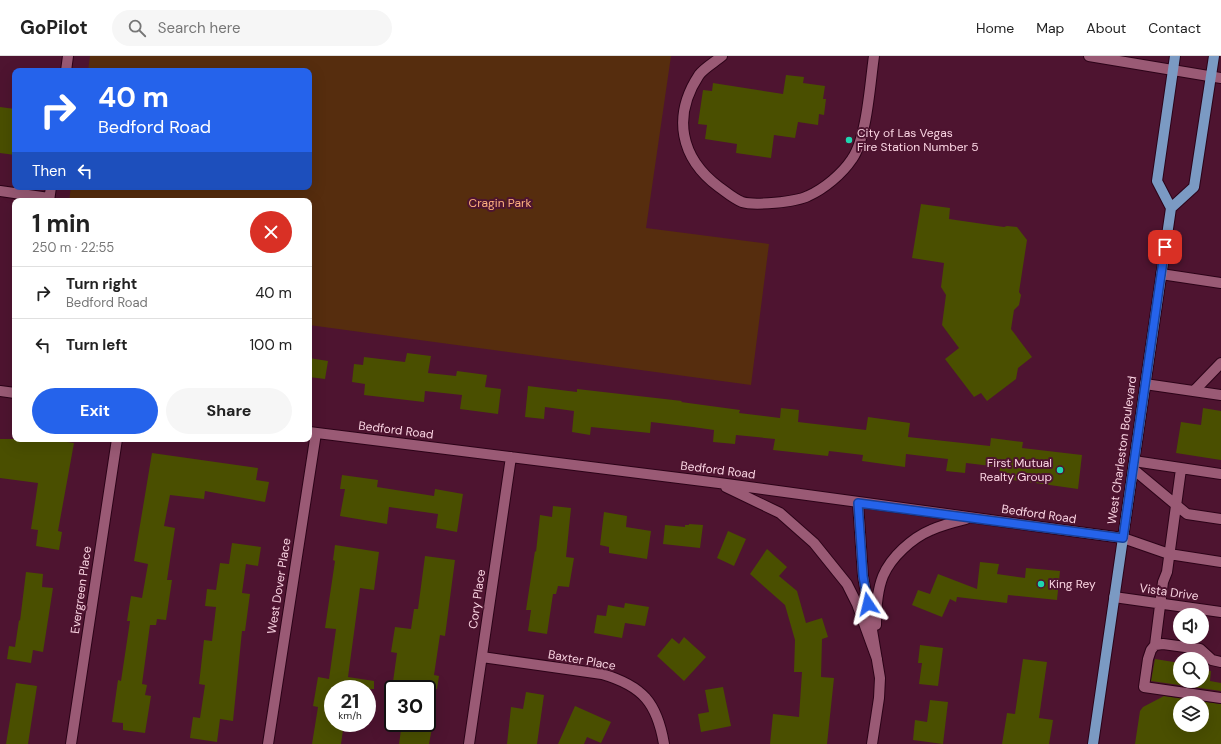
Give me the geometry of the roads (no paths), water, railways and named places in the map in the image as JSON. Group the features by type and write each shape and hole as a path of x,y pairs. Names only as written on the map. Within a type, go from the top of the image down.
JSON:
{"main road":[{"path":"1175,56 1157,180 1171,208 1194,187 1214,56"},
{"name":"West Charleston Boulevard","path":"1093,744 1171,208"}],"street":[{"path":"66,68 68,56"},
{"path":"722,56 700,74 688,95 683,111 683,132 688,150 695,164 710,180 742,202 756,204 775,203 807,197 830,182 852,159 862,138 874,56"},
{"path":"1089,56 1221,78"},
{"path":"0,191 38,198"},
{"path":"1161,274 1221,284"},
{"path":"1194,392 1221,363"},
{"path":"1145,384 1221,395"},
{"path":"0,391 12,393"},
{"name":"Bedford Road","path":"312,432 719,483 1123,538 1169,554 1221,562"},
{"name":"Evergreen Place","path":"71,744 117,442"},
{"name":"West Dover Place","path":"268,744 311,442"},
{"name":"Cory Place","path":"469,744 511,457"},
{"path":"1134,465 1221,474"},
{"path":"1134,465 1186,514 1221,519"},
{"path":"1181,469 1155,645 1151,650 1148,659 1144,688 1221,698"},
{"path":"719,483 780,513 814,543 847,584 857,604 877,659"},
{"path":"858,503 863,576 877,659"},
{"path":"872,744 879,698 876,606 883,576 896,557 912,541 931,530 972,518"},
{"name":"Vista Drive","path":"1114,597 1160,603 1178,608"},
{"name":"Vista Drive","path":"1209,612 1221,612"},
{"path":"1155,645 1173,643"},
{"path":"1189,644 1200,649 1212,660 1221,662"},
{"name":"Baxter Place","path":"482,657 602,674 634,687 644,696 653,709 661,726 664,744"}],"place":[{"name":"City of Las Vegas Fire Station Number 5","path":"849,140"},
{"name":"First Mutual Realty Group","path":"1060,470"},
{"name":"King Rey","path":"1041,584"}],"park label":[{"name":"Cragin Park","path":"500,203"}]}
